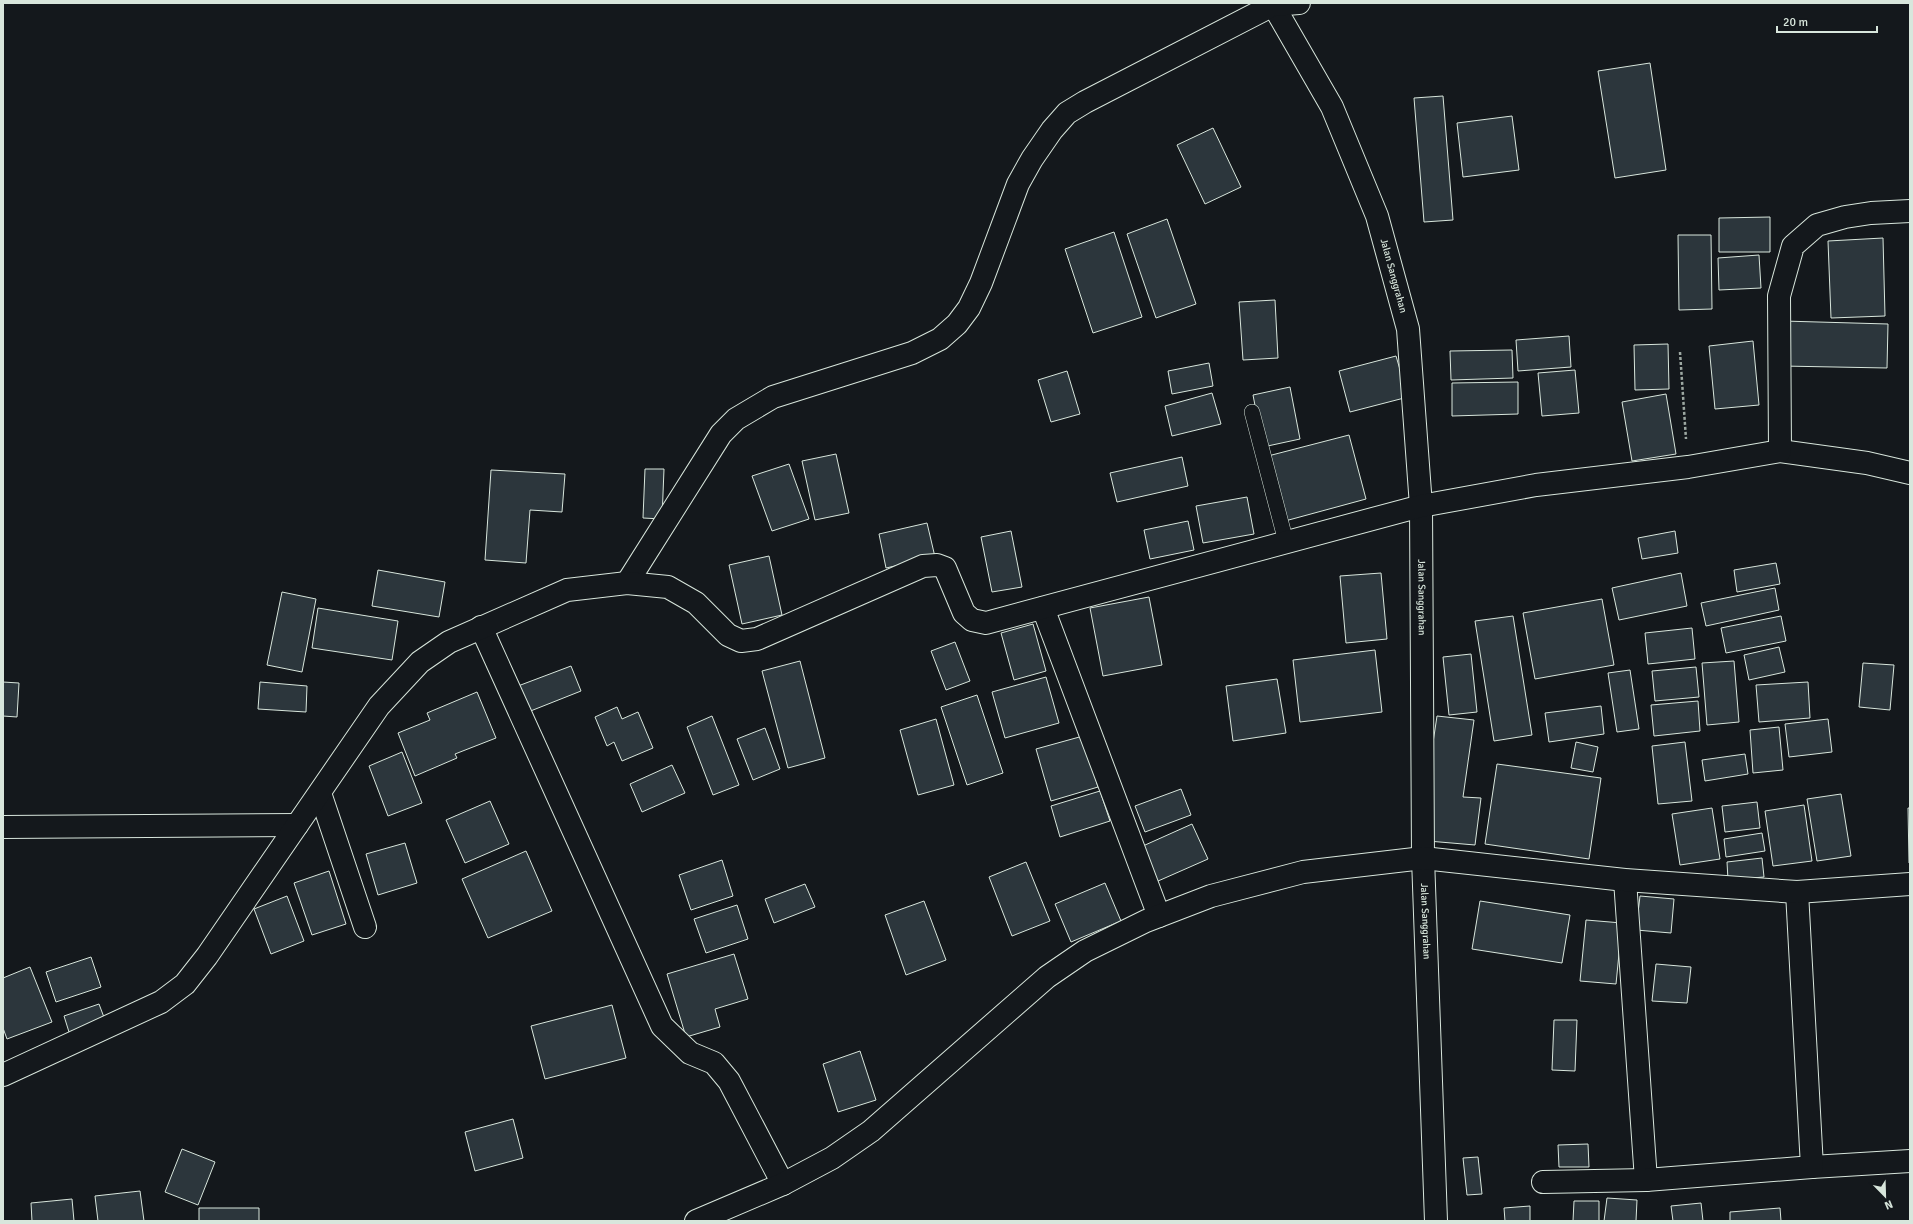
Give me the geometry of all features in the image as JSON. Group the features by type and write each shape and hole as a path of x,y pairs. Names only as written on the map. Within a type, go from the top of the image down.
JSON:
{"street":[{"path":"627,583 721,434 736,419 773,397 912,353 940,339 957,324 969,308 981,283 1018,184 1032,159 1052,130 1067,113 1085,102 1273,4 1299,3"},
{"name":"Jalan Sanggrahan","path":"1273,4 1332,107 1377,216 1408,329 1421,506 1423,858 1436,1221"},
{"path":"1780,451 1779,296 1793,246 1817,225 1845,217 1910,210"},
{"path":"3,1074 161,1002 185,984 380,706 420,662 449,642 567,590 627,583 668,587 696,603 728,635 741,641 757,639 923,566 937,565 945,568 964,613 972,620 986,623 1421,506 1536,485 1688,467 1780,451 1867,463 1910,472"},
{"path":"1043,608 1158,916"},
{"path":"481,627 662,1026 690,1053 714,1063 729,1081 783,1184"},
{"path":"320,793 365,927"},
{"path":"3,827 297,825"},
{"path":"696,1221 783,1184 832,1158 871,1131 1047,977 1085,950 1158,916 1211,896 1303,872 1423,858 1625,880 1797,892 1910,884"},
{"path":"1625,880 1646,1180"},
{"path":"1797,892 1812,1168"},
{"path":"1543,1182 1646,1180 1910,1161"}],"lane":[{"path":"1252,412 1286,542"}],"path":[{"path":"1680,352 1688,467"}],"building":[{"path":"1650,63 1666,170 1615,178 1598,71"},
{"path":"1443,96 1453,220 1424,222 1414,98"},
{"path":"1512,116 1519,170 1463,177 1457,123"},
{"path":"1213,128 1241,187 1205,204 1177,145"},
{"path":"1770,217 1770,252 1719,252 1719,218"},
{"path":"1167,219 1196,304 1156,318 1127,234"},
{"path":"1114,232 1142,317 1093,333 1065,249"},
{"path":"1678,235 1711,235 1712,309 1679,310"},
{"path":"1883,238 1885,316 1831,318 1828,241"},
{"path":"1759,255 1761,288 1719,290 1718,258"},
{"path":"1275,300 1278,358 1243,360 1239,302"},
{"path":"1783,321 1888,324 1887,368 1782,366"},
{"path":"1569,336 1571,367 1518,371 1516,340"},
{"path":"1753,341 1759,405 1715,409 1709,346"},
{"path":"1668,344 1669,389 1635,390 1634,345"},
{"path":"1512,350 1513,378 1451,380 1450,351"},
{"path":"1396,356 1408,397 1350,412 1339,371"},
{"path":"1209,363 1213,386 1172,394 1168,371"},
{"path":"1575,370 1579,413 1542,416 1538,373"},
{"path":"1067,371 1080,414 1051,422 1038,380"},
{"path":"1518,382 1518,414 1452,416 1452,383"},
{"path":"1290,387 1300,439 1263,447 1253,395"},
{"path":"1212,393 1221,424 1172,436 1165,406"},
{"path":"1666,394 1676,454 1632,461 1622,402"},
{"path":"1349,435 1366,499 1285,521 1268,456"},
{"path":"836,454 849,513 815,520 802,461"},
{"path":"1182,457 1188,486 1117,502 1110,473"},
{"path":"789,464 809,519 772,531 752,476"},
{"path":"645,469 664,469 662,519 643,518"},
{"path":"491,470 565,474 562,512 530,510 526,563 485,560"},
{"path":"1247,497 1254,534 1203,543 1196,506"},
{"path":"1188,521 1194,550 1150,559 1144,530"},
{"path":"927,523 935,557 886,568 879,534"},
{"path":"1011,531 1022,587 992,592 981,537"},
{"path":"1675,531 1678,553 1642,559 1638,538"},
{"path":"769,556 782,615 742,624 729,565"},
{"path":"1776,563 1780,584 1737,592 1734,570"},
{"path":"378,570 445,582 439,617 372,606"},
{"path":"1381,573 1387,639 1346,643 1340,576"},
{"path":"1681,573 1687,606 1619,620 1612,588"},
{"path":"1775,588 1779,610 1706,626 1701,603"},
{"path":"282,592 316,599 302,672 267,665"},
{"path":"1149,597 1162,665 1103,676 1090,608"},
{"path":"1602,599 1614,665 1535,679 1523,613"},
{"path":"318,608 398,621 392,660 312,648"},
{"path":"1513,616 1532,735 1494,741 1475,621"},
{"path":"1781,616 1786,641 1726,653 1721,628"},
{"path":"1033,624 1046,671 1014,680 1001,633"},
{"path":"1692,628 1695,659 1648,664 1645,633"},
{"path":"955,642 970,681 946,690 931,651"},
{"path":"1779,647 1785,672 1749,680 1744,655"},
{"path":"1375,650 1382,712 1300,722 1293,660"},
{"path":"1471,654 1477,712 1449,715 1443,657"},
{"path":"800,661 825,758 788,768 762,671"},
{"path":"1734,661 1739,722 1707,725 1702,663"},
{"path":"1863,663 1894,665 1890,710 1859,707"},
{"path":"571,666 581,691 528,712 518,686"},
{"path":"1696,667 1699,697 1655,701 1652,671"},
{"path":"1630,670 1639,729 1617,732 1608,673"},
{"path":"1046,677 1059,723 1005,738 992,692"},
{"path":"1277,679 1286,733 1233,741 1226,686"},
{"path":"3,682 19,683 17,717 3,716"},
{"path":"260,682 307,686 306,712 258,709"},
{"path":"1808,682 1810,718 1759,722 1756,685"},
{"path":"477,692 496,738 455,754 457,758 415,776 398,733 430,720 427,713"},
{"path":"977,695 1003,773 967,785 941,707"},
{"path":"1698,701 1700,731 1654,736 1651,705"},
{"path":"1601,706 1604,734 1549,742 1545,713"},
{"path":"617,707 622,719 638,712 653,748 622,761 614,742 607,746 595,717"},
{"path":"712,716 739,785 713,795 687,727"},
{"path":"1437,716 1474,720 1463,797 1481,798 1475,845 1428,841 1425,796"},
{"path":"936,719 954,785 918,795 900,730"},
{"path":"1828,719 1832,752 1789,757 1785,724"},
{"path":"1779,727 1783,770 1753,773 1750,730"},
{"path":"765,728 780,769 753,780 737,739"},
{"path":"1083,736 1098,787 1051,801 1036,749"},
{"path":"1576,742 1598,747 1593,772 1571,768"},
{"path":"1685,742 1692,801 1658,804 1652,746"},
{"path":"402,752 422,803 388,816 369,766"},
{"path":"1745,754 1748,774 1705,781 1702,760"},
{"path":"1497,764 1601,778 1589,859 1485,844"},
{"path":"672,765 685,793 642,812 630,784"},
{"path":"1181,789 1191,815 1145,832 1135,806"},
{"path":"1100,791 1110,821 1060,837 1051,806"},
{"path":"1841,794 1851,856 1817,861 1807,799"},
{"path":"490,801 509,844 465,863 446,820"},
{"path":"1757,802 1760,828 1725,832 1722,806"},
{"path":"1804,805 1812,861 1773,866 1765,811"},
{"path":"1712,808 1720,859 1680,865 1672,814"},
{"path":"1908,808 1910,808 1910,863 1909,863"},
{"path":"1192,824 1208,859 1149,885 1134,850"},
{"path":"1762,833 1765,851 1726,857 1724,839"},
{"path":"405,843 417,883 378,895 366,854"},
{"path":"526,851 552,911 488,938 462,879"},
{"path":"1762,858 1764,877 1728,880 1727,862"},
{"path":"722,860 733,896 691,910 679,875"},
{"path":"1026,862 1050,921 1012,936 989,877"},
{"path":"329,871 346,924 312,935 294,883"},
{"path":"1105,883 1121,921 1071,942 1055,904"},
{"path":"805,884 815,907 774,923 765,899"},
{"path":"287,896 304,941 271,954 254,909"},
{"path":"1640,896 1674,899 1671,933 1636,930"},
{"path":"924,901 946,960 906,975 885,915"},
{"path":"1480,901 1570,915 1562,963 1472,949"},
{"path":"737,905 748,939 706,953 694,919"},
{"path":"1586,920 1622,923 1616,984 1580,981"},
{"path":"734,954 748,999 715,1009 720,1027 686,1037 667,974"},
{"path":"91,957 101,987 56,1002 46,972"},
{"path":"1656,964 1691,967 1687,1003 1652,1001"},
{"path":"30,967 52,1022 7,1039 3,1028 3,978"},
{"path":"99,1004 105,1020 69,1032 64,1016"},
{"path":"612,1005 626,1058 545,1079 531,1026"},
{"path":"1554,1020 1577,1020 1575,1071 1552,1070"},
{"path":"860,1051 876,1100 838,1112 823,1064"},
{"path":"513,1119 523,1158 475,1171 465,1132"},
{"path":"1588,1144 1589,1167 1559,1167 1558,1145"},
{"path":"182,1149 215,1162 198,1205 165,1192"},
{"path":"1478,1157 1482,1194 1467,1195 1463,1158"},
{"path":"140,1191 144,1221 98,1221 95,1196"},
{"path":"1607,1198 1637,1200 1636,1221 1604,1221"},
{"path":"72,1199 74,1221 32,1221 31,1203"},
{"path":"1574,1201 1599,1201 1599,1221 1573,1221"},
{"path":"1701,1203 1703,1221 1673,1221 1671,1206"},
{"path":"1530,1206 1530,1221 1505,1221 1504,1208"},
{"path":"199,1208 259,1208 259,1221 199,1221"},
{"path":"1780,1208 1781,1221 1730,1221 1730,1212"}]}
